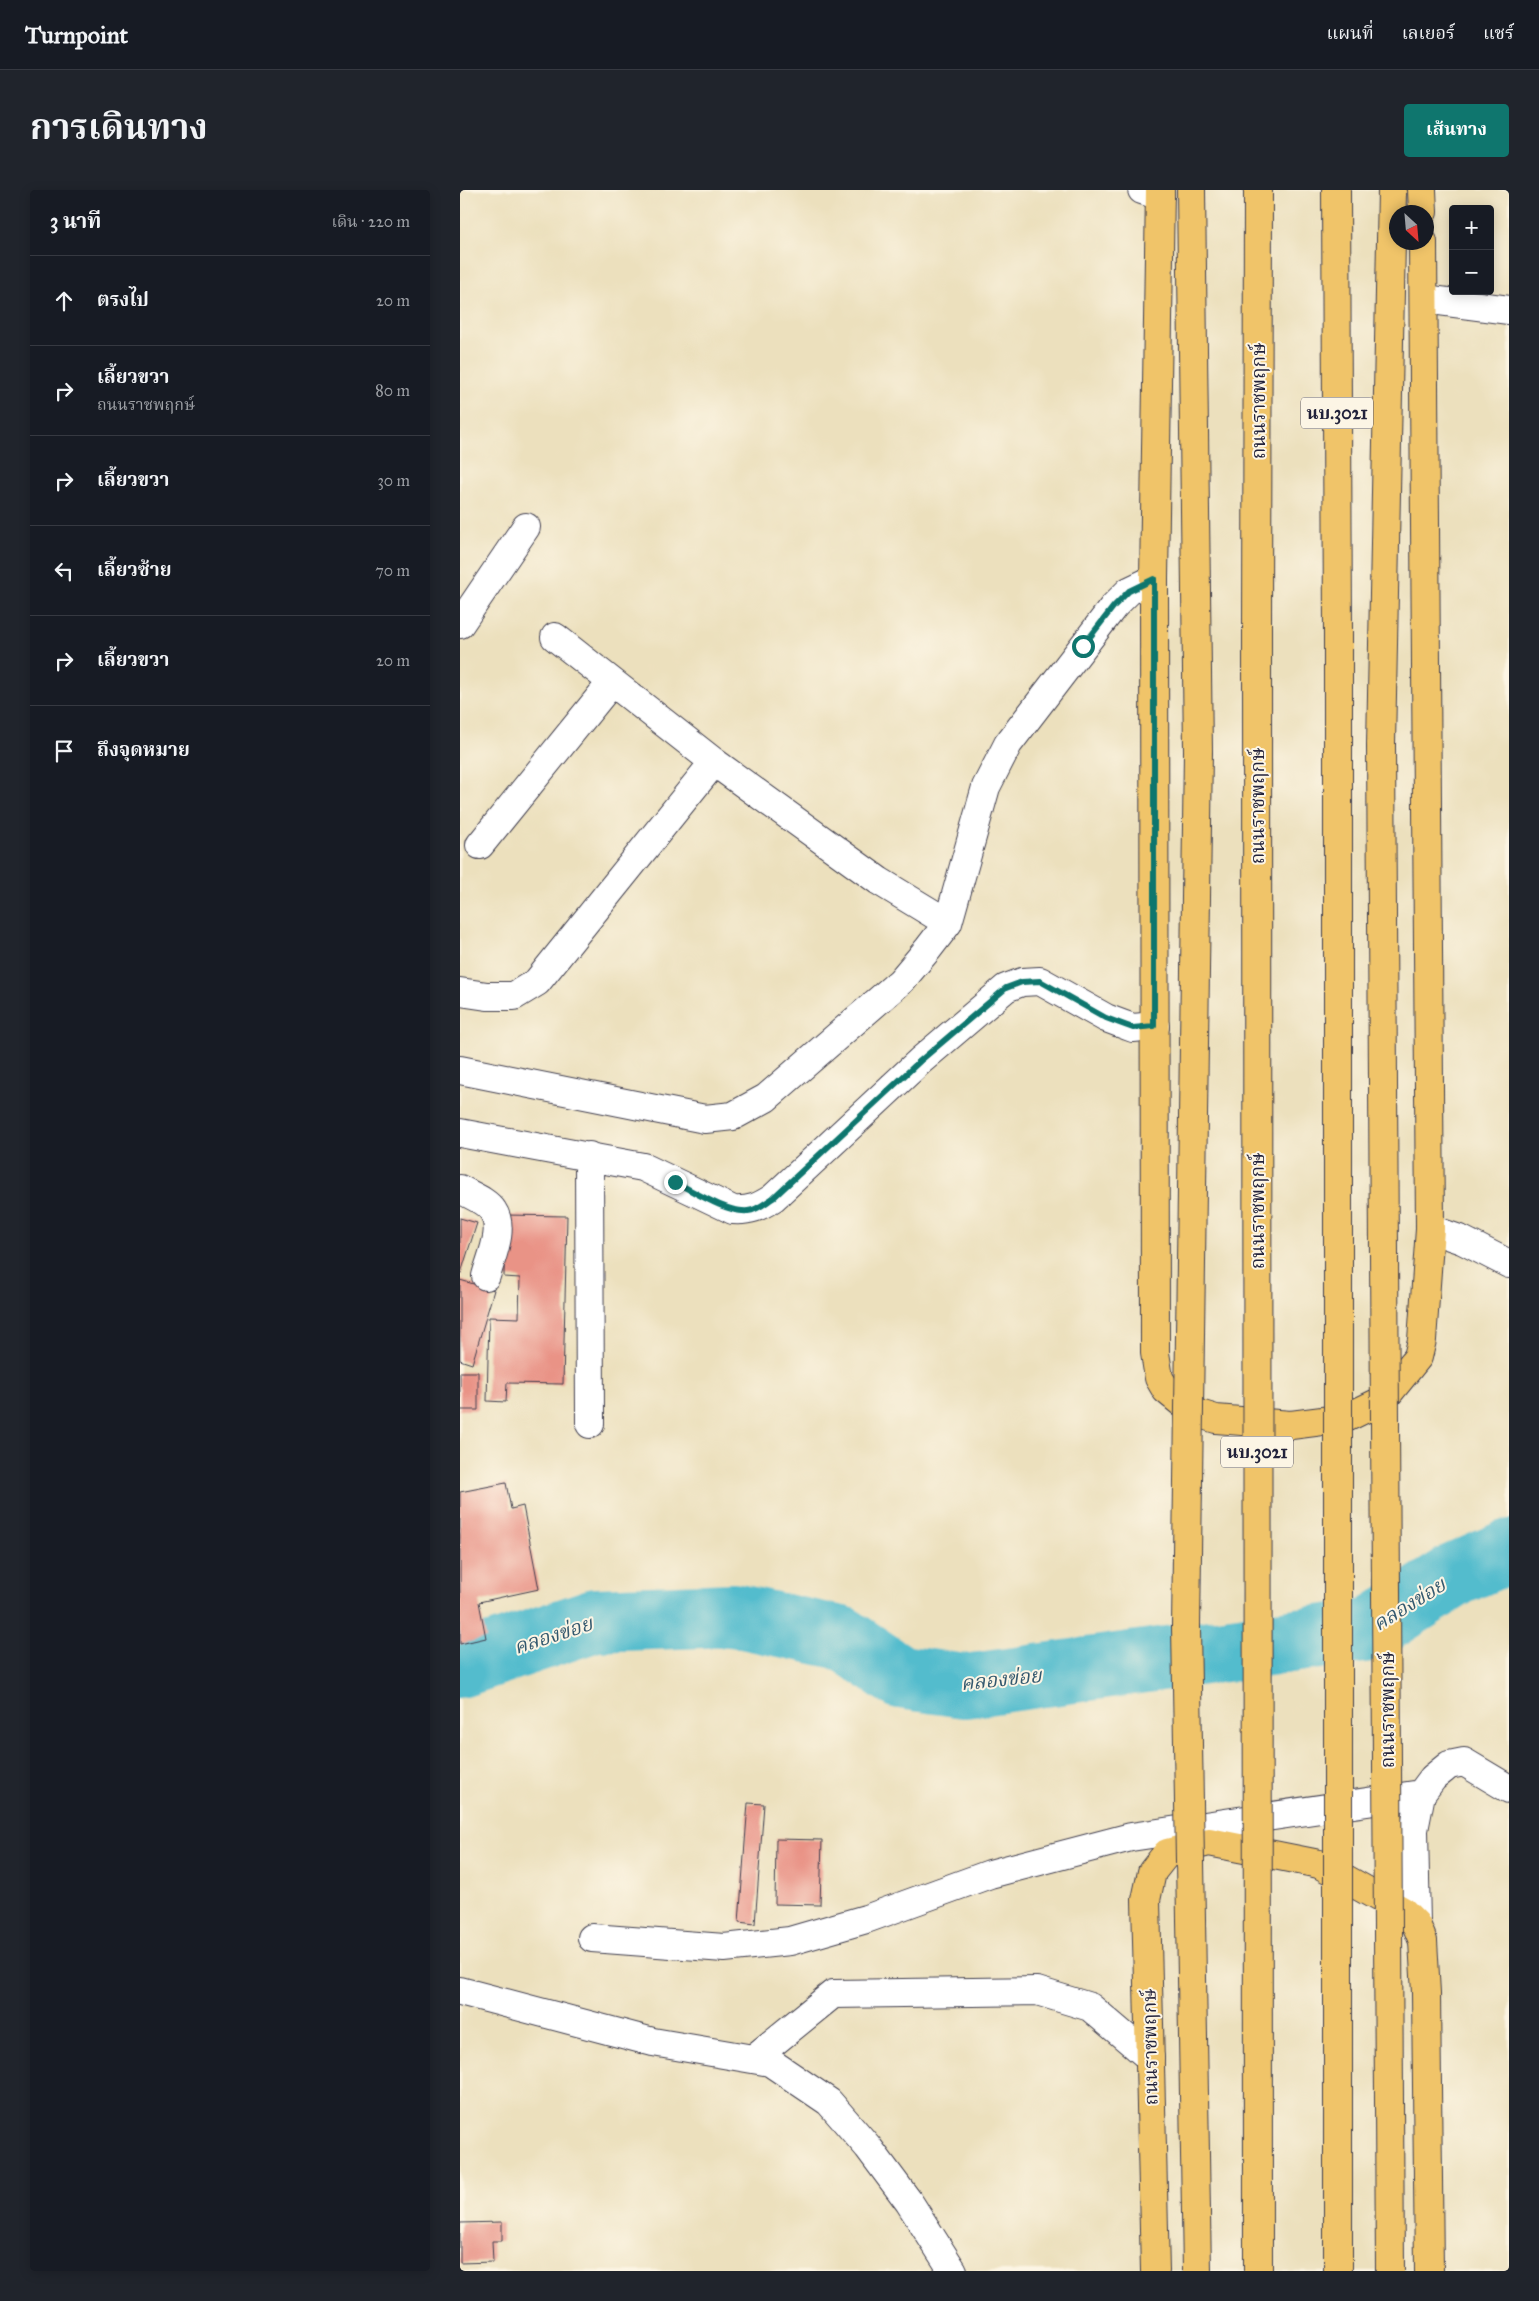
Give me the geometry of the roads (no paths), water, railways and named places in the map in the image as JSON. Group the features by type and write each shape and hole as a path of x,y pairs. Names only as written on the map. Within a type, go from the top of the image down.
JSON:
{"main road":[{"path":"1191,190 1198,751 1186,1627 1197,2271"},
{"name":"ถนนราชพฤกษ์","path":"1258,190 1258,2271"},
{"name":"นบ.3021","path":"1336,190 1338,635 1338,2271"},
{"name":"ถนนราชพฤกษ์","path":"1390,2271 1381,744 1392,190"},
{"path":"1422,190 1423,205"},
{"path":"1154,192 1155,1353 1159,1378 1166,1390 1193,1412 1216,1418 1291,1425 1346,1418 1383,1400 1418,1357 1422,1340 1430,1229 1423,250"},
{"name":"ถนนราชพฤกษ์","path":"1156,2271 1146,1900 1152,1872 1167,1853 1209,1842 1319,1864 1403,1911 1416,1924"},
{"path":"1416,1924 1423,1941 1426,1993 1429,2271"}],"street":[{"path":"1424,299 1509,310"},
{"path":"460,624 526,527"},
{"path":"460,1070 705,1119 733,1116 766,1098 901,981 948,923 986,787 1008,744 1114,606 1129,591 1154,579"},
{"path":"556,637 714,762 879,880 948,923"},
{"path":"480,845 612,682"},
{"path":"460,992 486,996 514,996 537,982 714,762"},
{"path":"460,1133 643,1167 733,1210 749,1211 758,1208 773,1198 920,1061 1006,988 1022,982 1040,981 1106,1018 1133,1028 1154,1026"},
{"path":"589,1156 590,1424"},
{"path":"460,1189 493,1210 498,1233 486,1276"},
{"path":"1430,1229 1462,1240 1509,1264"},
{"path":"1416,1924 1414,1830 1421,1794 1433,1778 1449,1765 1464,1762 1509,1789"},
{"path":"592,1938 724,1948 790,1941 866,1919 990,1874 1131,1837 1421,1794"},
{"path":"460,1991 653,2042 770,2062 829,2102 868,2147 909,2202 953,2271"},
{"path":"752,2060 833,1994 1037,1991 1090,2007 1150,2058"}],"waterway":[{"name":"คลองข่อย","path":"460,1666 595,1620 733,1615 842,1638 900,1677 965,1686 1370,1630 1457,1574 1509,1551"}]}
